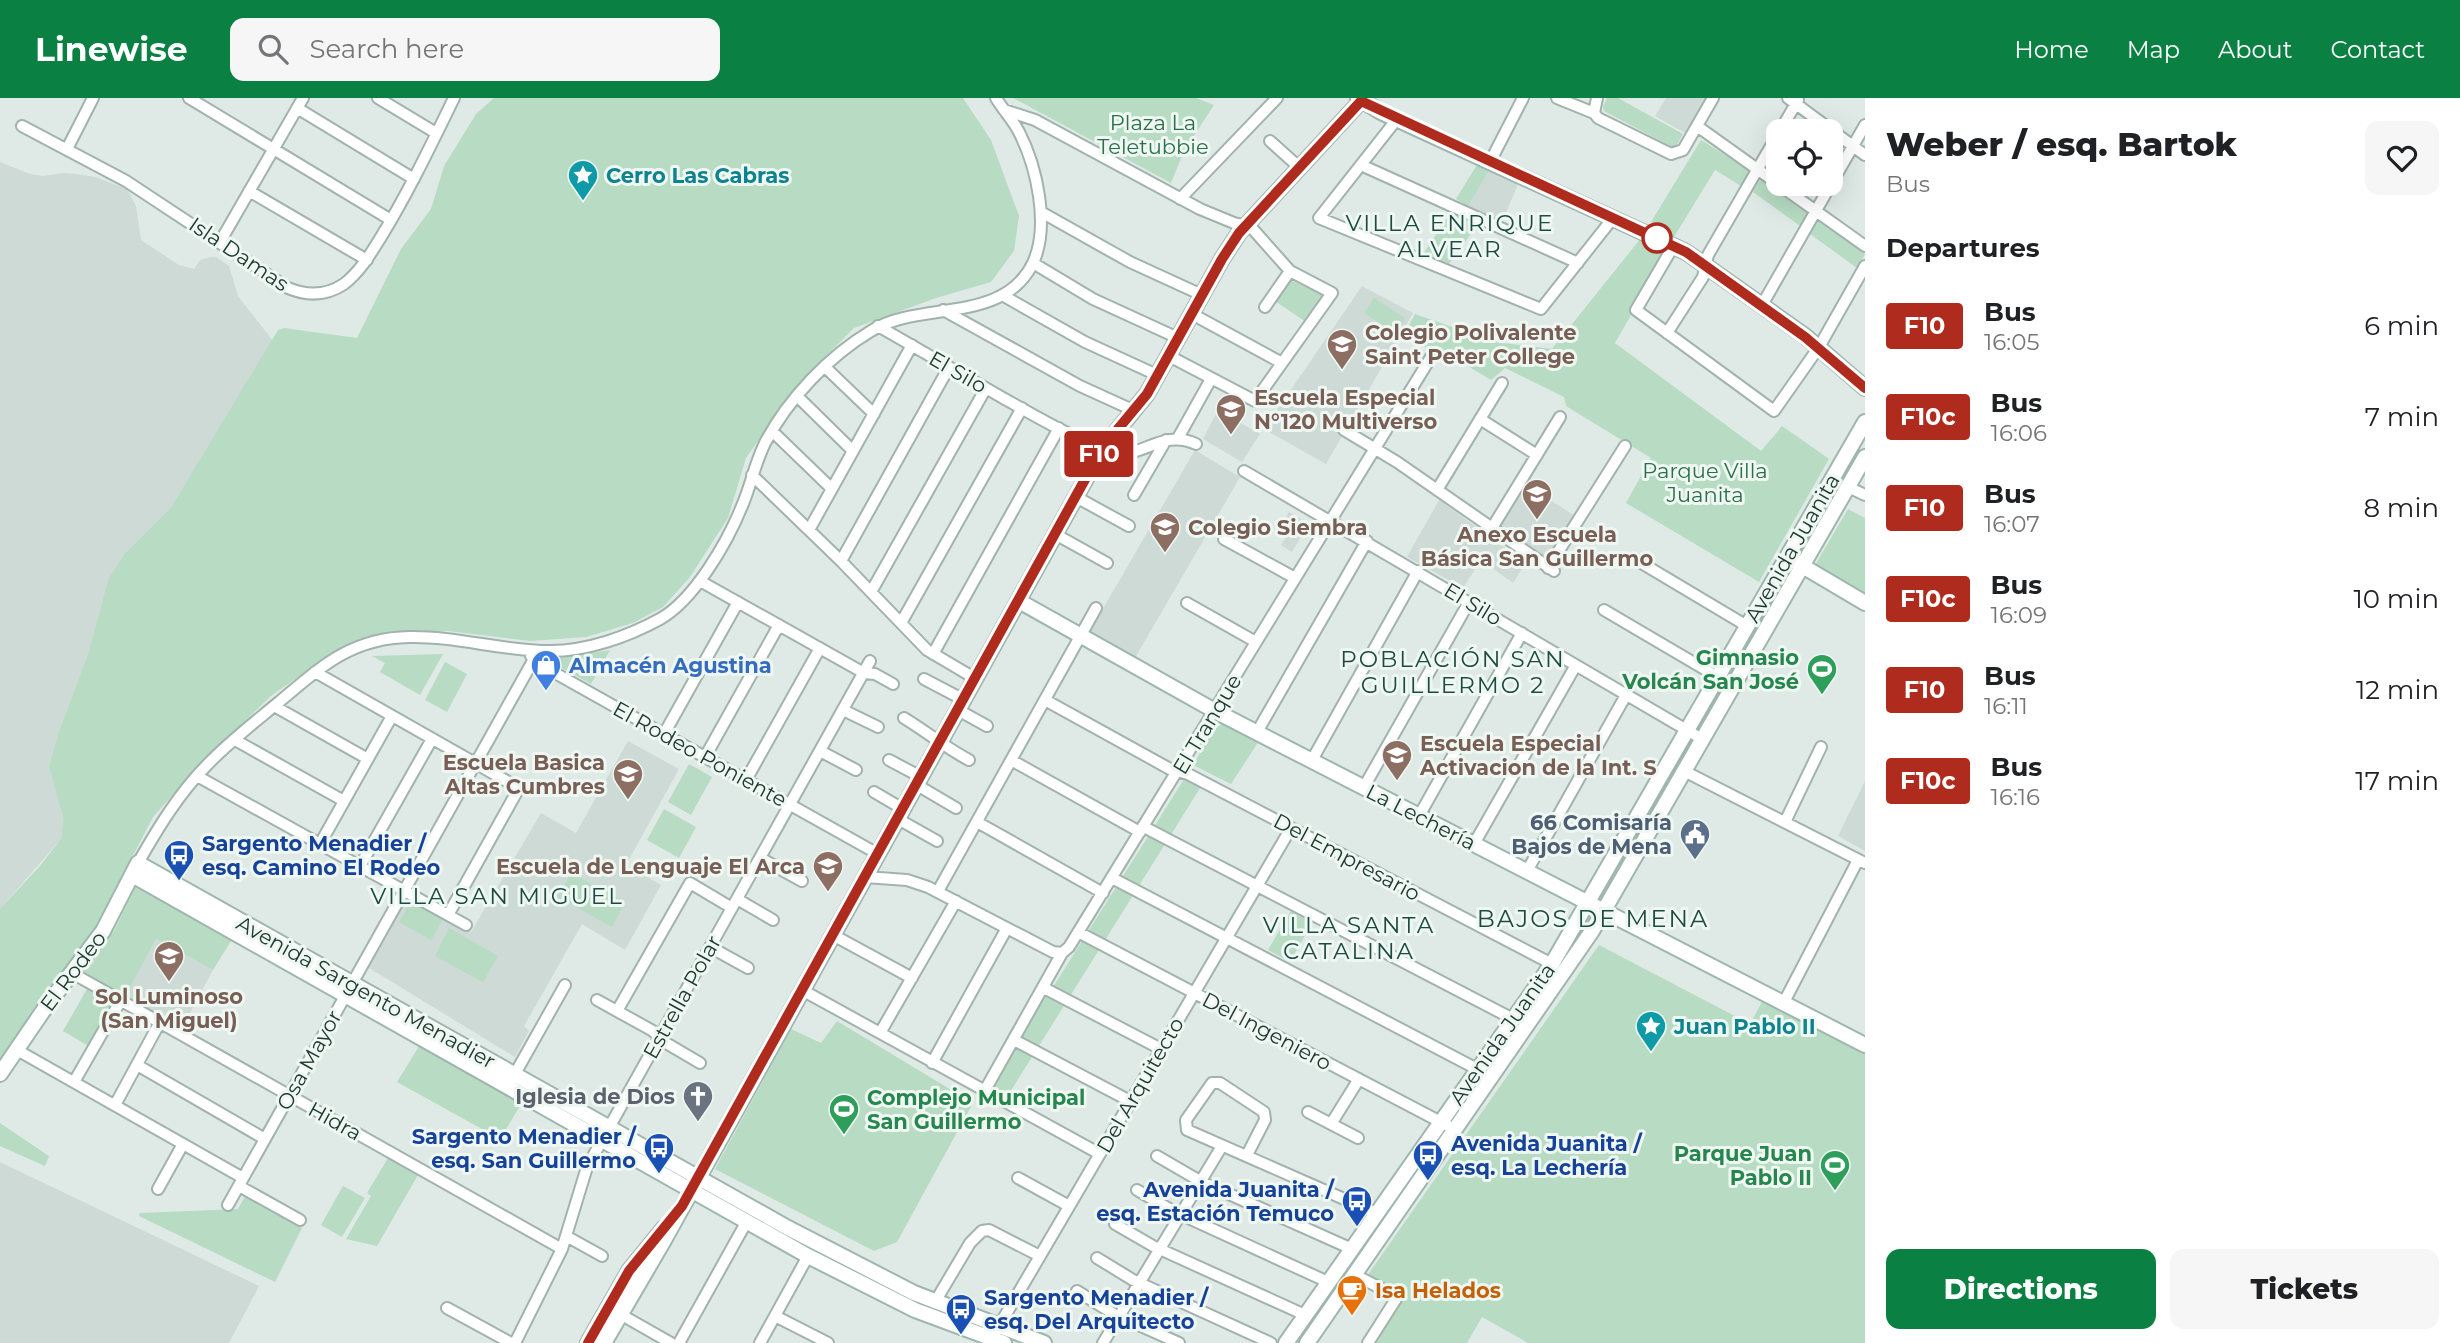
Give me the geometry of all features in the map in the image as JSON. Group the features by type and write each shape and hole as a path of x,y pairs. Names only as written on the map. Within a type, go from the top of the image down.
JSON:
{"street":[{"path":"67,149 93,98"},
{"path":"189,98 391,220"},
{"path":"378,98 436,132"},
{"name":"Isla Damas","path":"22,126 126,181 275,280 302,294 315,295 346,283 367,260 414,178 454,98"},
{"path":"135,869 166,817 197,776 274,706 315,672 350,649 398,637 431,638 530,654 576,649 634,631 680,606 700,581 741,509 752,475 772,431 797,396 825,368 878,326 900,317 985,303 1002,295 1019,282 1032,263 1040,237 1041,212 1026,149 1015,125 996,98"},
{"path":"1180,200 1277,98"},
{"path":"1490,162 1523,98"},
{"path":"1557,98 1594,113 1598,118 1668,153 1677,153 1685,147 1713,98"},
{"path":"1594,113 1597,98"},
{"path":"1785,119 1794,100 1865,155"},
{"path":"604,1343 695,1184 1103,447 1135,411 1228,249 1245,226 1365,101 1397,119 1674,245 1707,265 1819,347 1865,388"},
{"path":"220,242 300,103 414,178"},
{"path":"1004,110 1035,120 1180,200 1253,229 1290,271 1332,293 1255,401 1168,356"},
{"path":"1397,119 1319,218 1541,309 1614,218"},
{"path":"1697,125 1766,175"},
{"path":"1762,305 1865,125"},
{"path":"1270,141 1300,168"},
{"path":"1667,333 1703,277 1708,255 1766,155"},
{"path":"1361,165 1578,263"},
{"path":"249,191 367,260"},
{"path":"1795,196 1865,246"},
{"path":"1041,212 1100,246 1202,295"},
{"path":"1674,245 1636,310 1774,411 1819,347 1865,266"},
{"path":"1032,263 1093,299 1178,338"},
{"path":"1265,307 1290,271"},
{"path":"1002,295 1085,342 1157,375"},
{"path":"943,310 1063,377 1135,411"},
{"path":"1192,314 1282,363"},
{"name":"El Silo","path":"878,326 1059,428 1118,453 1127,453 1178,438 1196,444"},
{"path":"809,530 912,345"},
{"name":"El Tranque","path":"984,1092 1062,953 1067,950 1112,878 1431,357"},
{"path":"841,561 949,367"},
{"path":"825,368 874,414"},
{"path":"1178,438 1211,379"},
{"path":"1437,490 1502,383"},
{"path":"871,592 986,388"},
{"path":"797,396 853,451"},
{"path":"901,624 1022,408"},
{"path":"1492,528 1560,418"},
{"path":"1480,419 1537,455"},
{"name":"Avenida Juanita","path":"1286,1343 1552,964 1865,422"},
{"path":"933,654 1059,428"},
{"path":"1344,430 1376,448 1551,569 1625,446"},
{"path":"772,431 832,489"},
{"path":"1135,495 1166,440"},
{"name":"Avenida Juanita","path":"1307,1343 1581,948 1865,457"},
{"name":"El Silo","path":"1244,471 1702,739"},
{"path":"752,475 933,654 976,679"},
{"path":"1848,487 1865,495"},
{"path":"1076,497 1129,526"},
{"path":"1055,534 1107,563"},
{"path":"1224,539 1296,578"},
{"path":"1257,732 1367,541"},
{"path":"1787,556 1865,603"},
{"path":"1633,558 1747,626"},
{"path":"1312,760 1418,572"},
{"path":"700,581 864,673 875,674 893,684"},
{"name":"La Lechería","path":"1019,601 1215,711 1865,1045"},
{"path":"664,734 738,602"},
{"path":"1364,788 1469,602"},
{"path":"1187,603 1256,642"},
{"path":"938,891 1096,608"},
{"path":"1604,610 1718,677"},
{"path":"705,757 779,625"},
{"path":"1419,816 1522,633"},
{"path":"746,780 820,648"},
{"name":"El Rodeo Poniente","path":"530,654 546,668 878,854"},
{"name":"Osa Mayor","path":"228,1205 476,763 530,654"},
{"name":"Estrella Polar","path":"513,1343 562,1249 582,1177 870,662"},
{"path":"1474,844 1576,665"},
{"path":"315,672 519,788 448,915"},
{"path":"924,679 987,726"},
{"path":"1527,871 1626,695"},
{"name":"Del Empresario","path":"1045,700 1170,769 1291,828 1552,964"},
{"path":"274,706 368,758"},
{"path":"843,710 878,727"},
{"path":"320,844 392,716"},
{"path":"904,718 948,749 969,760"},
{"path":"360,866 432,739"},
{"path":"235,740 344,801"},
{"path":"1785,822 1821,747"},
{"path":"820,751 856,770"},
{"path":"889,760 956,808"},
{"path":"1011,760 1513,1019"},
{"path":"1684,771 1862,861 1783,1004"},
{"path":"197,776 466,925"},
{"path":"874,792 937,841"},
{"path":"977,822 1103,892"},
{"name":"Del Arquitecto","path":"996,1338 1040,1256 1291,828"},
{"path":"760,858 802,881"},
{"name":"El Rodeo","path":"0,1074 103,931 135,869"},
{"name":"Avenida Sargento Menadier","path":"135,869 695,1184 935,1302 996,1338"},
{"path":"865,877 907,880 938,891 1054,952 1062,953"},
{"path":"1112,878 1477,1069"},
{"path":"617,1011 690,883 773,920"},
{"path":"880,1033 956,901"},
{"path":"932,1063 1007,928"},
{"name":"Del Ingeniero","path":"1078,932 1456,1130"},
{"path":"833,935 912,978"},
{"path":"710,947 748,968"},
{"name":"Hidra","path":"72,973 562,1249"},
{"path":"511,1081 565,985"},
{"path":"1044,988 1161,1049"},
{"path":"803,990 1100,1154"},
{"path":"74,1082 121,1000"},
{"path":"597,1000 700,1063"},
{"path":"115,1105 160,1022"},
{"path":"1014,1040 1130,1101"},
{"path":"17,1050 183,1144 300,1220"},
{"path":"137,1065 265,1139"},
{"path":"1331,1124 1359,1079"},
{"path":"1247,1155 1265,1115 1262,1110 1220,1083 1209,1085 1186,1120 1185,1126 1190,1132 1376,1213"},
{"path":"1308,1112 1358,1138"},
{"path":"158,1189 183,1144"},
{"path":"1103,1343 1222,1146"},
{"path":"1157,1156 1200,1181 1352,1249"},
{"path":"1018,1178 1069,1206"},
{"name":"Avenida Sargento Menadier","path":"695,1184 747,1221 808,1256 915,1310 996,1338 1044,1343"},
{"path":"1137,1190 1180,1214 1328,1282"},
{"path":"588,1343 629,1271 682,1206"},
{"path":"679,1343 747,1221"},
{"path":"1115,1224 1160,1249 1305,1315"},
{"path":"935,1302 970,1243 982,1231 989,1230 1040,1256"},
{"path":"566,1236 602,1256"},
{"path":"760,1343 808,1256"},
{"path":"1097,1258 1140,1282 1271,1343"},
{"path":"1356,1275 1394,1295 1396,1299 1368,1343"},
{"path":"1077,1292 1119,1316 1179,1343"},
{"path":"447,1308 513,1343"},
{"path":"620,1314 671,1343"},
{"path":"775,1316 828,1343"}],"shaded area":[{"path":"1666,98 1708,98 1687,134 1655,116"},
{"path":"0,162 30,174 76,174 95,177 127,189 136,206 141,240 179,265 194,269 200,260 216,257 229,266 238,296 273,341 172,506 126,552 58,734 49,766 65,820 61,839 0,909"},
{"path":"1490,169 1519,182 1502,222 1468,206"},
{"name":"Colegio Polivalente Saint Peter College","path":"1362,286 1413,313 1326,464 1264,429"},
{"name":"Escuela Especial N°120 Multiverso","path":"1218,410 1260,434 1242,462 1203,439"},
{"name":"Colegio Siembra","path":"1195,450 1240,477 1135,658 1090,631"},
{"name":"Anexo Escuela Básica San Guillermo","path":"1525,484 1575,516 1547,559 1499,526"},
{"path":"1439,500 1526,563 1513,583 1481,560 1463,588 1407,557"},
{"path":"1289,512 1309,524 1292,552 1281,545 1293,526 1284,520"},
{"path":"628,741 679,769 626,865 661,885 625,950 582,924 524,1026 529,1031 515,1057 369,968 408,897 471,932 541,813 576,833"},
{"path":"1865,781 1865,851 1838,836"},
{"name":"Sol Luminoso (San Miguel)","path":"156,939 213,970 182,1028 125,997"},
{"path":"0,1162 259,1286 229,1343 0,1343"}],"green space":[{"path":"494,98 963,98 991,140 1019,216 1014,251 991,282 936,298 854,328 799,383 746,458 728,518 690,577 663,607 633,623 586,637 530,641 448,631 367,636 322,660 271,696 202,762 153,817 96,927 0,1059 0,909 61,839 64,820 49,766 89,651 109,578 126,552 172,506 278,330 284,328 357,338 401,249 431,209 444,166 476,114"},
{"name":"Plaza La Teletubbie","path":"1013,98 1196,98 1214,105 1184,151 1171,183"},
{"path":"1607,98 1618,98 1683,134 1676,146 1672,147 1604,111"},
{"path":"1701,140 1750,170 1741,186 1715,170 1674,237 1651,222"},
{"path":"1478,163 1490,169 1468,206 1456,199"},
{"path":"1761,178 1766,182 1766,196 1786,196 1809,212 1800,226 1753,192"},
{"name":"VILLA ENRIQUE ALVEAR","path":"1452,211 1478,224 1449,264 1423,254"},
{"path":"1818,221 1865,254 1857,268 1810,234"},
{"name":"Parque Villa Juanita","path":"1641,238 1668,251 1615,343 1761,451 1782,426 1829,459 1759,582 1626,503 1651,458 1566,406 1564,397 1505,368 1491,380 1448,354 1438,354 1404,335 1415,314 1495,342 1552,349"},
{"path":"1290,280 1325,296 1306,322 1275,301"},
{"path":"1374,298 1405,318 1395,333 1364,313"},
{"path":"1848,509 1865,518 1865,597 1814,567"},
{"path":"610,650 591,684 547,660"},
{"path":"443,654 420,695 380,672 385,663 372,656"},
{"path":"445,662 467,674 447,712 425,700"},
{"path":"1222,724 1259,741 1231,784 1193,765 1214,729"},
{"path":"689,764 712,777 691,815 668,802"},
{"path":"1186,776 1202,785 1007,1097 992,1089 1045,996"},
{"path":"664,809 696,827 679,858 647,840"},
{"path":"571,873 625,902 612,927 558,897"},
{"path":"140,886 234,936 213,970 156,939 125,997 83,973 115,929 135,888"},
{"path":"411,901 443,919 431,940 399,922"},
{"path":"1291,911 1312,923 1290,962 1268,950"},
{"path":"449,928 498,956 483,982 435,956"},
{"name":"Parque Juan Pablo II","path":"1599,945 1750,1024 1763,1000 1865,1054 1865,1343 1528,1343 1482,1317 1467,1343 1374,1343 1403,1300 1367,1276"},
{"path":"87,989 114,1004 90,1047 63,1031"},
{"name":"Complejo Municipal San Guillermo","path":"837,1021 973,1103 897,1242 874,1251 715,1169 791,1029 821,1043"},
{"path":"421,1043 523,1101 500,1139 397,1082"},
{"path":"0,1123 49,1156 45,1166 0,1146"},
{"path":"388,1158 418,1175 377,1246 346,1239 371,1196 367,1193"},
{"path":"343,1186 365,1198 342,1237 321,1225"},
{"path":"245,1196 302,1228 275,1282 139,1216 140,1213 238,1209"}],"bus line":[{"name":"F10","path":"588,1343 629,1271 682,1206 1103,447 1147,394 1239,233 1361,101 1686,252 1819,347 1865,388"}],"place":[{"name":"Cerro Las Cabras","path":"583,202"},
{"name":"Colegio Polivalente Saint Peter College","path":"1342,371"},
{"name":"Escuela Especial N°120 Multiverso","path":"1231,436"},
{"name":"Anexo Escuela Básica San Guillermo","path":"1537,521"},
{"name":"Colegio Siembra","path":"1165,554"},
{"name":"Almacén Agustina","path":"546,692"},
{"name":"Gimnasio Volcán San José","path":"1822,696"},
{"name":"Escuela Especial Activacion de la Int. S","path":"1397,782"},
{"name":"Escuela Basica Altas Cumbres","path":"628,801"},
{"name":"66 Comisaría Bajos de Mena","path":"1695,861"},
{"name":"Sargento Menadier / esq. Camino El Rodeo","path":"179,882"},
{"name":"Escuela de Lenguaje El Arca","path":"828,893"},
{"name":"Sol Luminoso (San Miguel)","path":"169,983"},
{"name":"Juan Pablo II","path":"1651,1053"},
{"name":"Iglesia de Dios","path":"698,1123"},
{"name":"Complejo Municipal San Guillermo","path":"844,1136"},
{"name":"Sargento Menadier / esq. San Guillermo","path":"659,1175"},
{"name":"Avenida Juanita / esq. La Lechería","path":"1428,1182"},
{"name":"Parque Juan Pablo II","path":"1835,1192"},
{"name":"Avenida Juanita / esq. Estación Temuco","path":"1357,1228"},
{"name":"Isa Helados","path":"1352,1317"},
{"name":"Sargento Menadier / esq. Del Arquitecto","path":"961,1336"}],"district":[{"name":"VILLA ENRIQUE ALVEAR","path":"1450,236"},
{"name":"POBLACIÓN SAN GUILLERMO 2","path":"1453,672"},
{"name":"VILLA SAN MIGUEL","path":"497,896"},
{"name":"BAJOS DE MENA","path":"1593,918"},
{"name":"VILLA SANTA CATALINA","path":"1349,938"}]}
